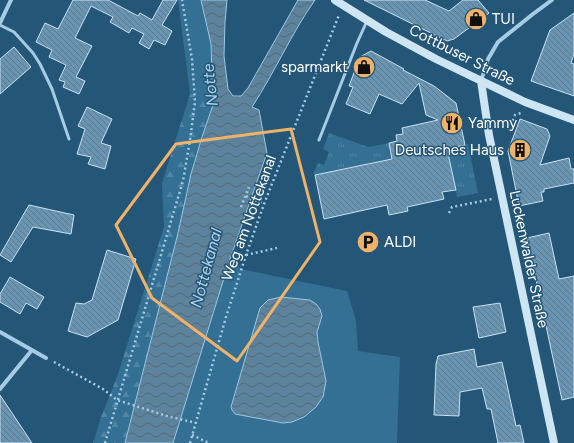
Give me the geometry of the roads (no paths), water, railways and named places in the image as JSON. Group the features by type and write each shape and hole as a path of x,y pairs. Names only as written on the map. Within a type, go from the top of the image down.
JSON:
{"main road":[{"name":"Cottbuser Straße","path":"335,0 392,36 436,59 525,102 574,120"},
{"name":"Luckenwalder Straße","path":"481,81 489,135 554,443"}],"street":[{"path":"0,24 11,0"},
{"path":"481,81 488,58 498,42 552,0"},
{"path":"0,332 46,358"},
{"path":"0,389 32,350"}],"lane":[{"path":"319,140 367,20"},
{"path":"0,24 14,32 33,53 40,64 52,89 70,139"}],"water":[{"name":"Nottekanal","path":"201,0 227,0 224,56 228,89 233,96 241,96 248,88 298,0 315,0 298,26 252,107 259,110 267,153 229,262 173,443 125,443 178,233 191,174 213,105 211,44"},
{"path":"281,297 310,300 320,309 322,316 317,332 326,381 323,397 316,407 304,417 292,422 283,423 235,414 231,407 260,308 268,300"}],"place":[{"name":"TUI","path":"476,19"},
{"name":"sparmarkt","path":"364,67"},
{"name":"Yammy","path":"452,123"},
{"name":"Deutsches Haus","path":"520,150"},
{"name":"ALDI","path":"368,242"}],"water label":[{"name":"Notte","path":"210,85"}]}
